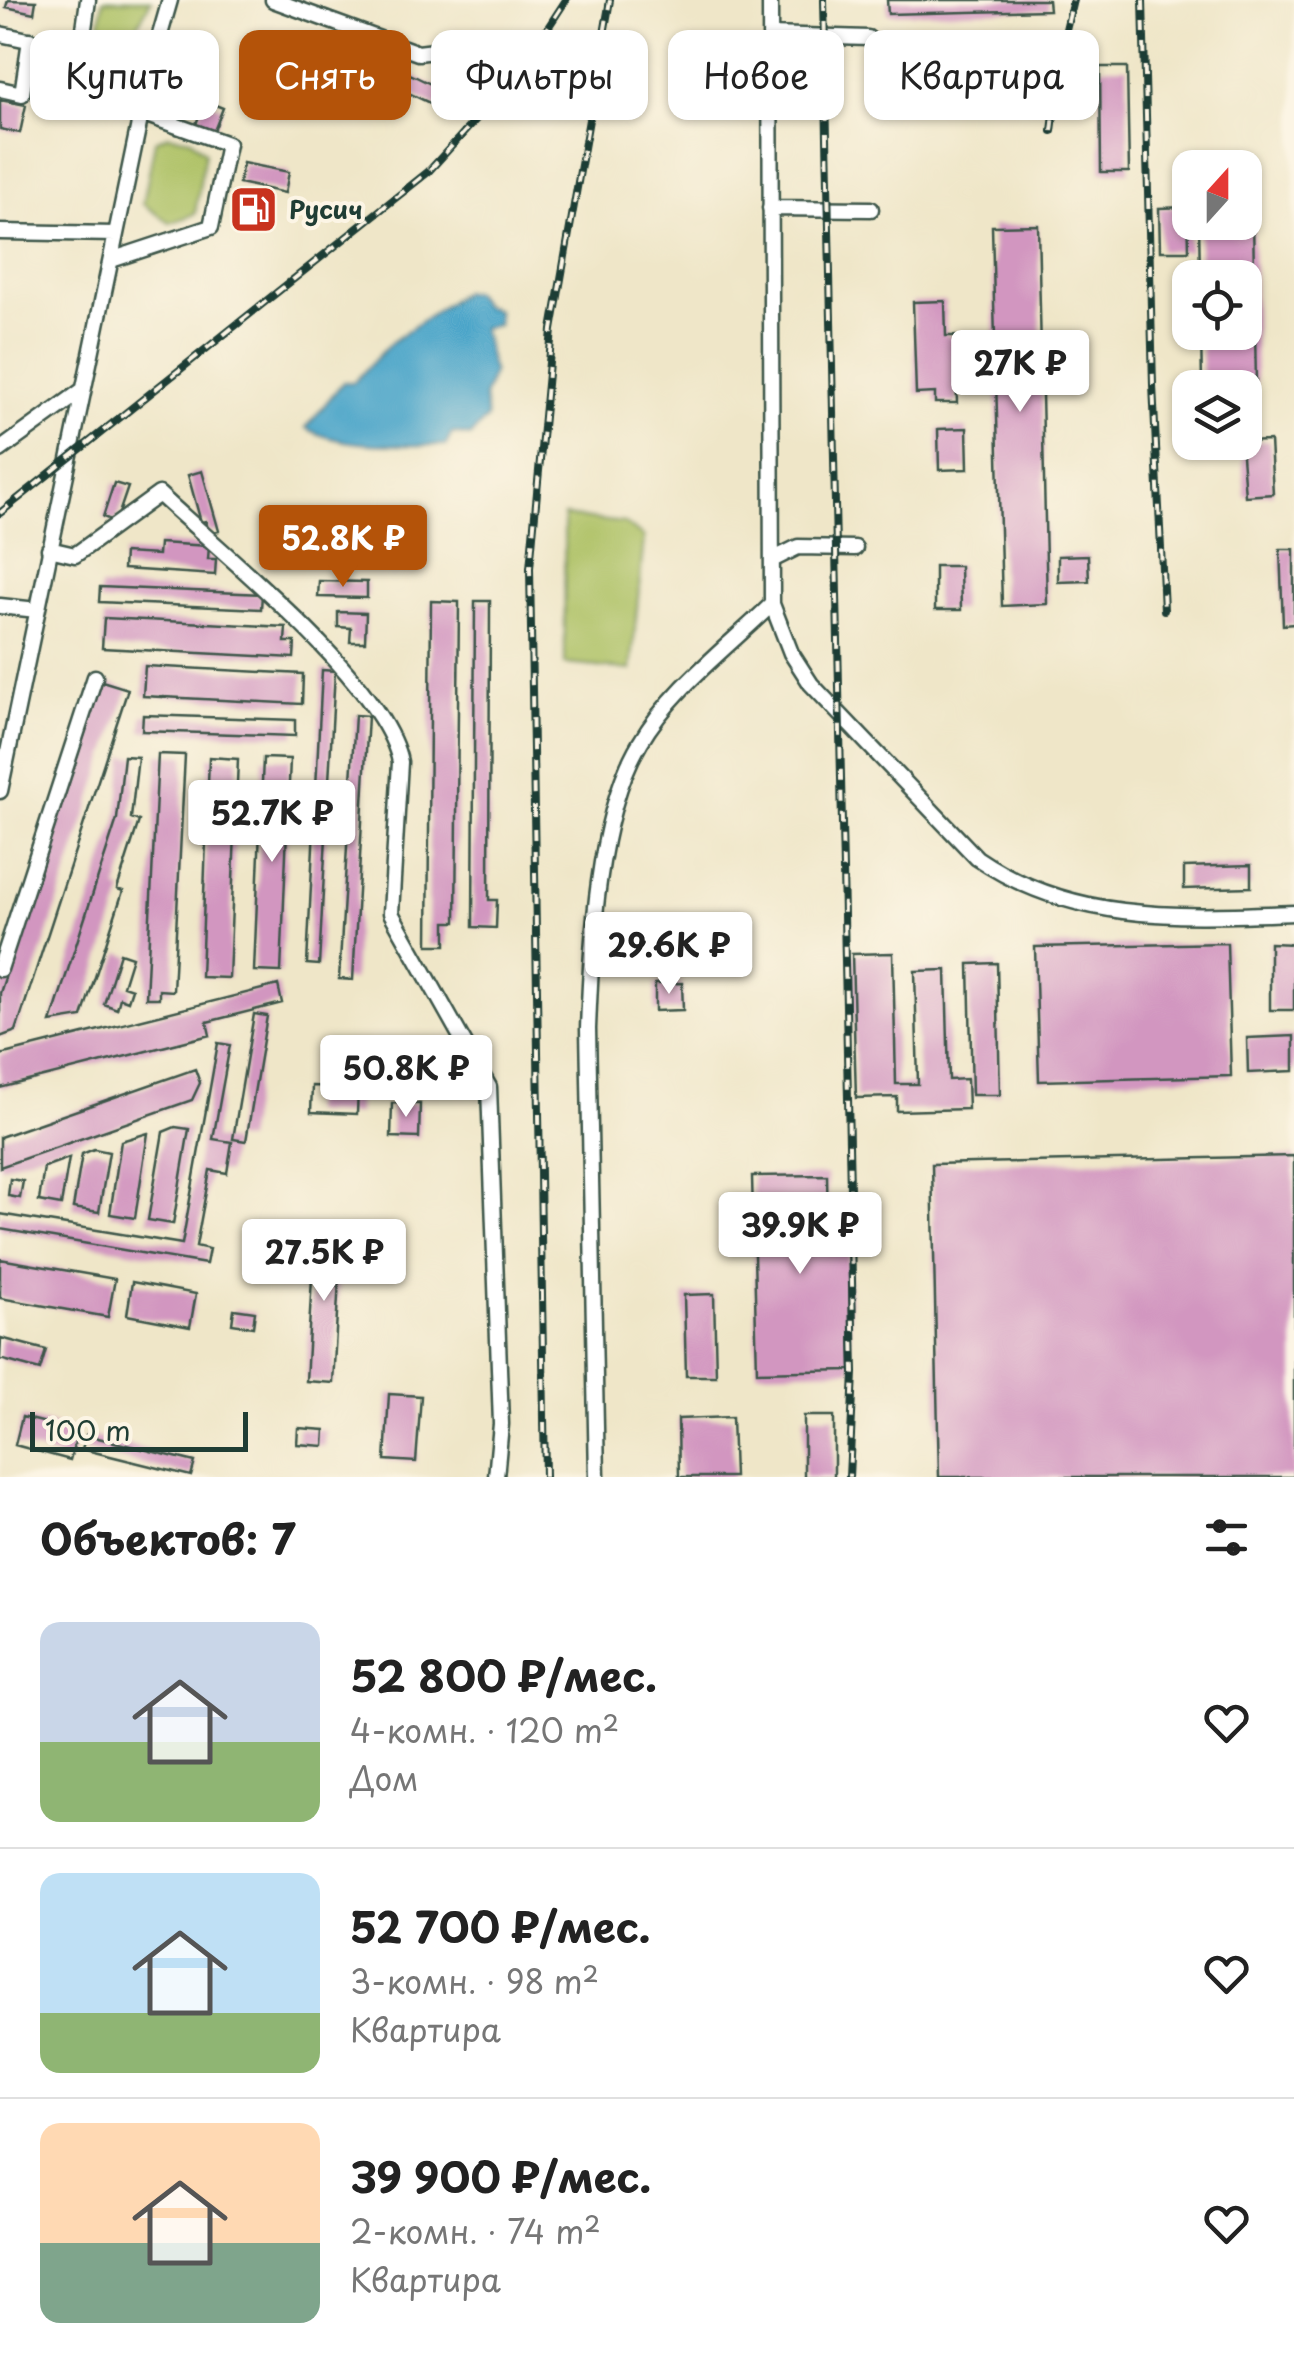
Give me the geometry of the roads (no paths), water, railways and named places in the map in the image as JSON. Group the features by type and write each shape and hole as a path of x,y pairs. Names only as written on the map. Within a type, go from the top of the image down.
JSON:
{"street":[{"path":"84,30 88,0"},
{"path":"161,30 170,0"},
{"path":"273,0 418,53 431,51"},
{"path":"770,0 770,30"},
{"path":"0,34 30,40 22,94 0,90"},
{"path":"0,792 139,120"},
{"path":"110,260 210,227 228,144 163,120"},
{"path":"770,120 772,604 791,654 811,684 977,858 1007,878 1046,895 1126,914 1294,913"},
{"path":"770,208 872,209"},
{"path":"0,232 116,234"},
{"path":"0,450 84,390"},
{"path":"49,548 75,555 160,494 266,592 336,664 396,743 400,762 391,913 489,1087 500,1389 496,1477"},
{"path":"772,560 798,546 855,548"},
{"path":"598,1477 588,1029 590,962 609,837 638,744 665,708 772,604"},
{"path":"0,606 37,610"},
{"path":"0,969 95,677"}],"water":[{"path":"463,292 473,292 484,306 497,310 498,325 482,328 493,372 484,397 487,418 470,436 452,433 446,445 374,444 337,440 306,428 343,382 354,382 392,342"}],"railway":[{"path":"0,513 428,172 519,72 566,0"},
{"path":"545,1477 530,568 552,330 610,0"},
{"path":"824,0 854,1373 849,1477"},
{"path":"1052,131 1063,42 1073,0"},
{"path":"1143,0 1153,385 1164,610"}],"place":[{"name":"Русич","path":"254,209"}]}
